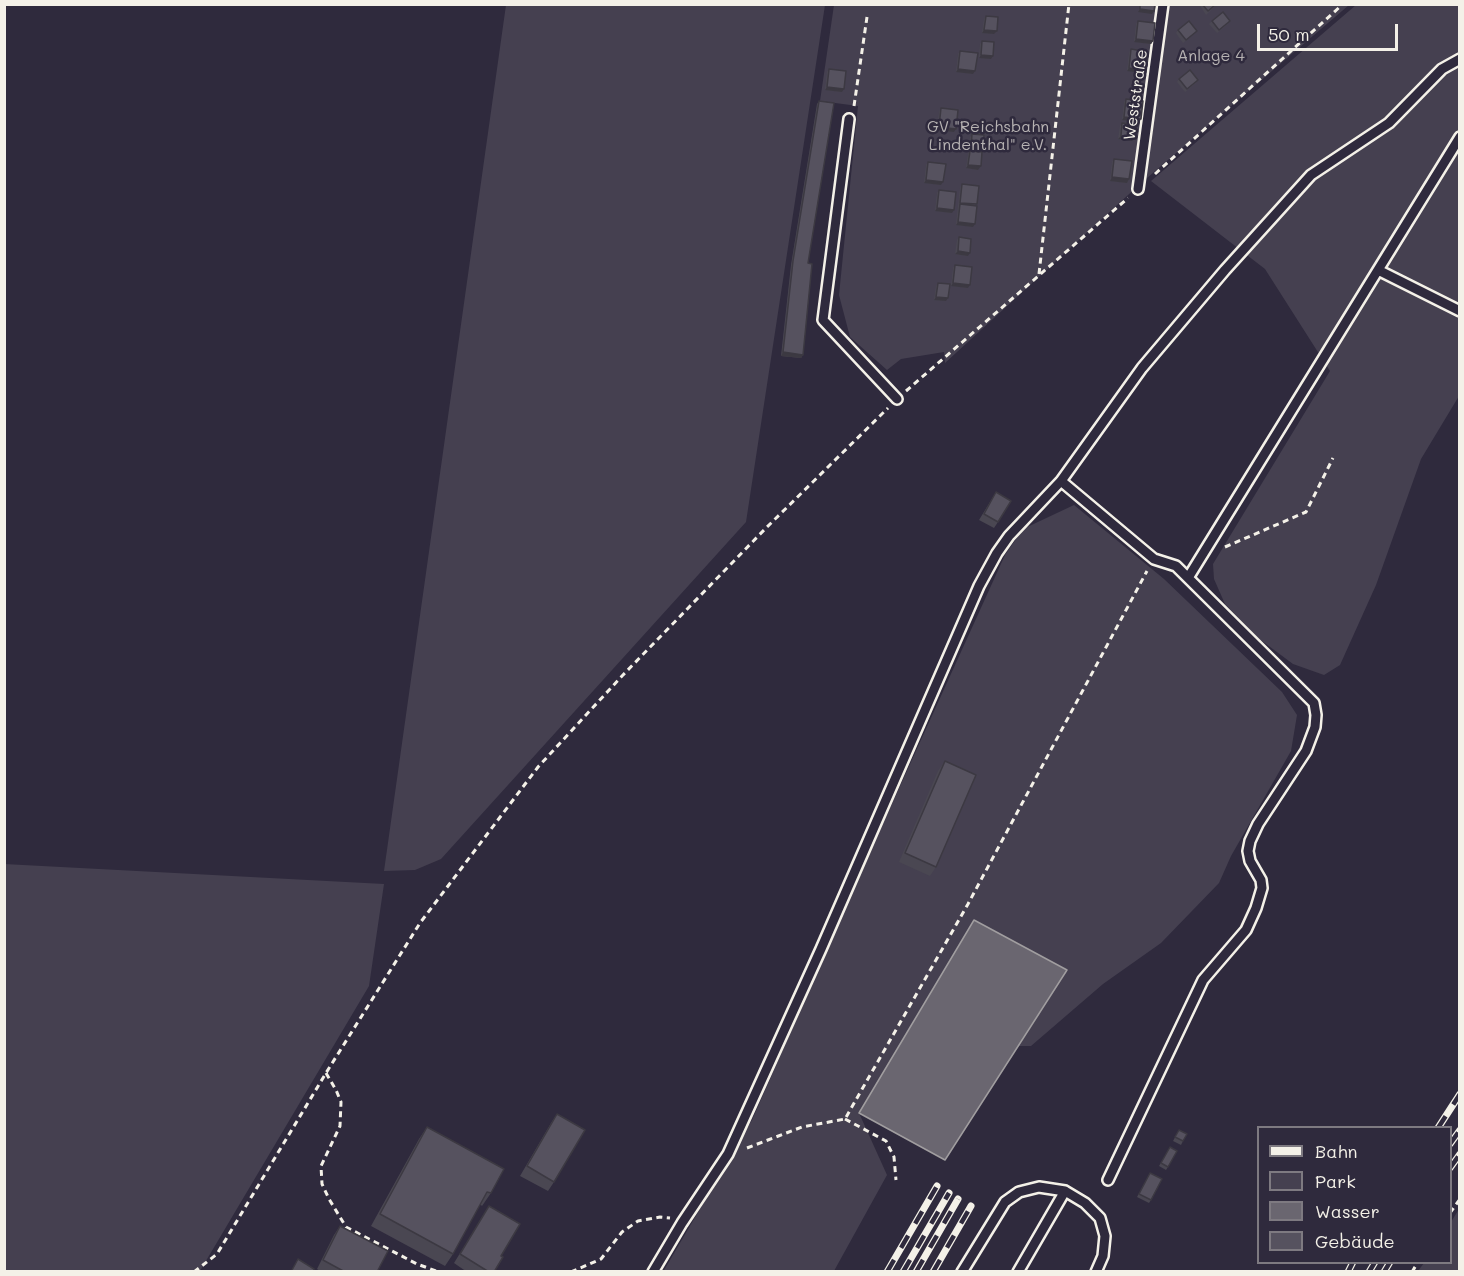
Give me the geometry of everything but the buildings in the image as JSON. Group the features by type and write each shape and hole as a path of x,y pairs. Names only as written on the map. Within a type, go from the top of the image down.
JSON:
{"lane":[{"name":"Weststraße","path":"1138,189 1163,4"},
{"path":"653,1272 682,1223 728,1154 821,949 980,586 997,553 1009,536 1061,481 1142,368 1225,270 1311,175 1389,123 1442,69 1460,59"},
{"path":"849,119 823,320 897,399"},
{"path":"1188,578 1460,137"},
{"path":"1378,270 1460,311"},
{"path":"1061,481 1154,559 1176,566 1314,703 1316,715 1315,727 1306,751 1258,824 1250,841 1248,851 1250,861 1261,880 1262,888 1256,909 1246,930 1203,980 1108,1180"},
{"path":"962,1272 1005,1202 1019,1192 1039,1187 1065,1191 1085,1203 1100,1218 1105,1236 1103,1256 1096,1272"},
{"path":"1018,1272 1065,1191"}],"path":[{"path":"1039,275 1069,4"},
{"path":"194,1272 217,1254 420,923 538,767 622,676 766,528 897,399 1138,189 1343,4"},
{"path":"849,119 854,108 867,17"},
{"path":"1201,557 1306,512 1333,458"},
{"path":"845,1119 968,904 1154,559"},
{"path":"326,1073 340,1102 340,1126 321,1166 322,1185 329,1199 346,1227 417,1264 439,1272"},
{"path":"728,1154 802,1127 845,1119 886,1141 894,1157 896,1180"},
{"path":"571,1272 601,1259 622,1232 638,1221 660,1217 671,1218 682,1223"}],"green space":[{"path":"506,5 825,5 746,522 441,859 415,870 384,871"},
{"name":"GV \"Reichsbahn Lindenthal\" e.V.","path":"834,5 1349,5 1140,184 945,363 944,352 901,359 887,370 850,337 839,295 858,106 820,101"},
{"path":"1356,5 1459,5 1459,396 1421,459 1376,585 1340,665 1324,675 1293,664 1258,638 1225,604 1214,579 1213,564 1330,371 1265,269 1151,181"},
{"path":"1074,505 1164,579 1282,692 1297,715 1291,751 1231,856 1219,883 1161,943 1103,984 1031,1046 1018,1046 1067,970 974,920 859,1113 887,1175 834,1271 663,1272 752,1120 1005,555 1023,529"},
{"path":"4,864 384,884 369,986 200,1271 5,1271"},
{"path":"1459,1209 1459,1271 1418,1271 1423,1264 1452,1264 1452,1220"}],"water":[{"path":"974,920 1067,970 945,1160 859,1113"}],"railway":[{"path":"1439,1126 1460,1094"},
{"path":"1452,1141 1460,1130"},
{"path":"1452,1165 1460,1154"},
{"path":"887,1272 937,1186"},
{"path":"903,1272 949,1193"},
{"path":"916,1272 958,1199"},
{"path":"933,1272 971,1206"},
{"path":"1348,1272 1352,1264"},
{"path":"1369,1272 1374,1264"},
{"path":"1384,1272 1389,1264"}],"park label":[{"name":"Anlage 4","path":"1211,56"}]}
